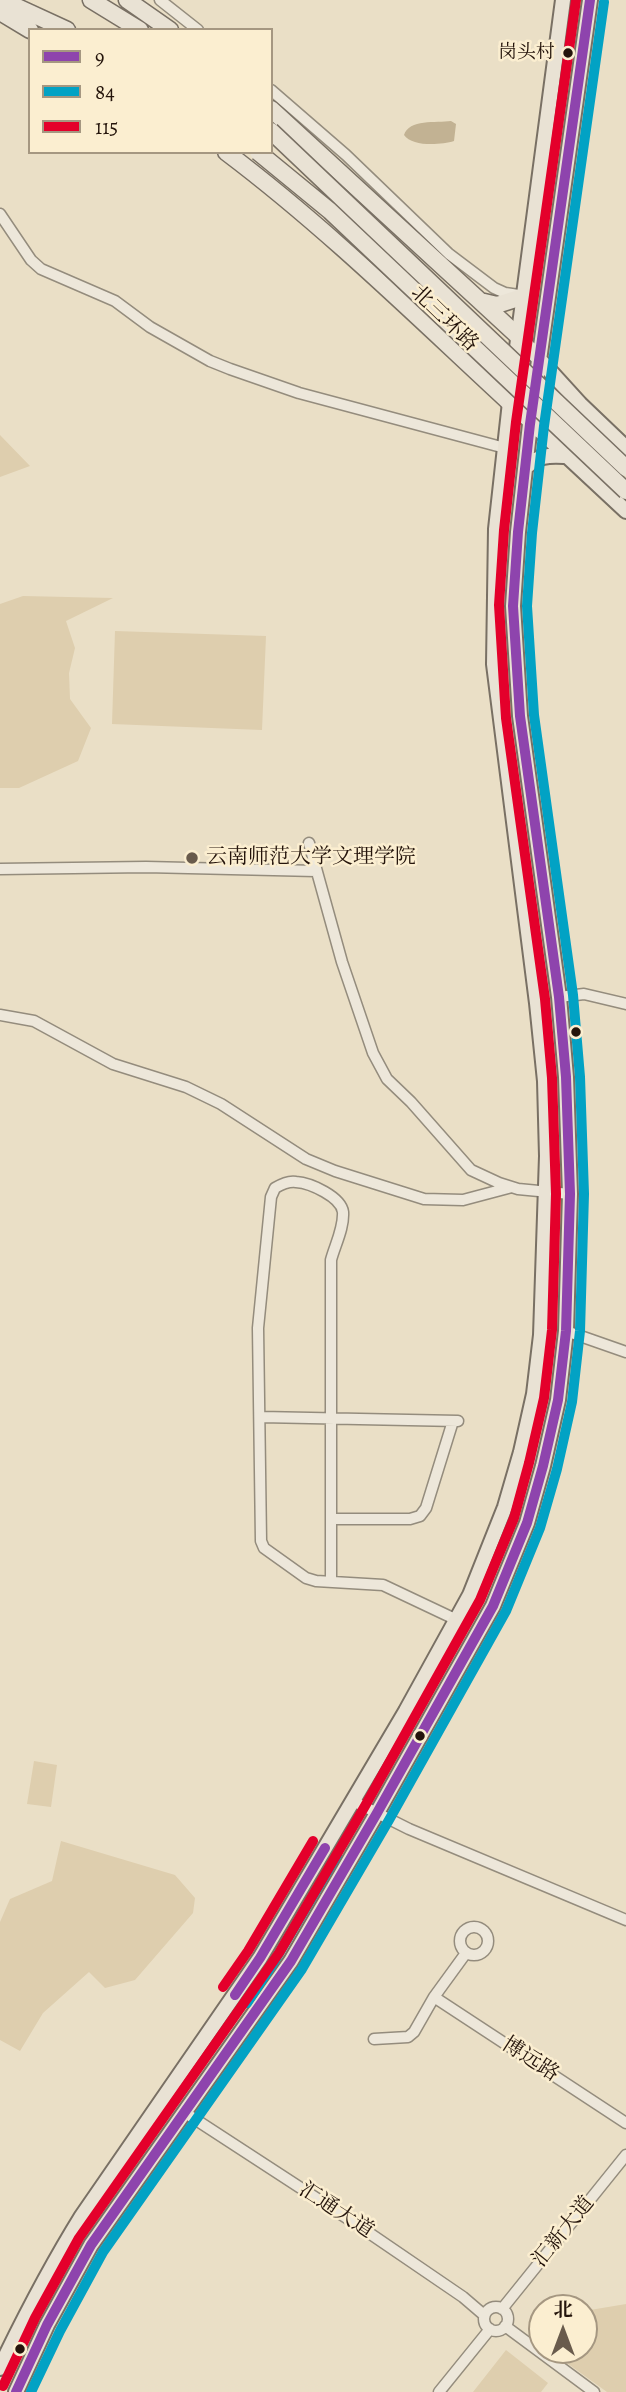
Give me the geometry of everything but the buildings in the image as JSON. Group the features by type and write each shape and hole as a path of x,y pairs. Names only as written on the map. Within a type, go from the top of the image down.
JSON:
{"highway":[{"path":"2,0 63,28"},
{"path":"91,0 137,28"},
{"path":"127,0 167,28"},
{"path":"0,12 28,29"},
{"path":"273,111 519,337"},
{"name":"北三环路","path":"273,133 626,468"},
{"path":"229,154 282,195 510,404"},
{"name":"北三环路","path":"260,154 330,211 626,491"},
{"path":"480,301 497,305 525,296"}],"main road":[{"path":"0,2368 29,2307 70,2236 260,1958 354,1801 457,1620 488,1555 505,1507 534,1394 543,1302 547,1156 544,1068 494,664 494,554 510,404 564,0"},
{"path":"16,2392 59,2300 91,2245 290,1961 377,1813 480,1632 527,1523 543,1466 558,1400 566,1331 570,1194 566,1077 559,997 520,716 513,606 518,532 538,359 590,0"},
{"path":"519,337 579,404 626,448"},
{"path":"510,404 626,512"},
{"path":"601,488 599,473 605,460 618,453 626,453"},
{"path":"526,467 535,458 564,456"}],"street":[{"path":"160,0 195,28"},
{"path":"273,92 346,155 468,269 494,288 525,296"},
{"path":"0,214 31,260 41,269 115,301 150,327 210,361 299,393 505,448"},
{"path":"309,843 342,962 373,1053 387,1079 471,1170 512,1187 570,1194"},
{"path":"0,869 146,867 316,871"},
{"path":"559,997 584,994 626,1004"},
{"path":"0,1015 34,1021 113,1064 186,1087 220,1104 306,1159 335,1171 424,1199 463,1200 512,1187"},
{"path":"331,1582 331,1260 343,1213 341,1203 336,1198 293,1181 275,1188 271,1197 258,1328 261,1417 260,1534 264,1549 316,1581 331,1582 383,1585 457,1620"},
{"path":"566,1331 626,1352"},
{"path":"261,1417 456,1421 426,1508 420,1516 405,1520 331,1520"},
{"path":"354,1801 409,1829 626,1920"},
{"path":"374,2039 408,2037 466,1953"},
{"name":"博远路","path":"435,1997 626,2123"},
{"name":"汇通大道","path":"184,2112 356,2224 463,2297 484,2315"},
{"name":"汇新大道","path":"502,2309 626,2155"},
{"path":"490,2308 502,2309 508,2319 505,2326 498,2330 489,2329 484,2323 484,2315 490,2308"},
{"path":"505,2326 594,2392"},
{"path":"439,2392 489,2329"}],"shaded area":[{"path":"451,121 456,124 454,141 420,143 413,142 404,135 411,126 417,124"},
{"path":"0,435 30,466 0,477"},
{"path":"23,596 113,598 66,621 75,648 69,673 70,699 91,728 78,761 19,788 0,788 0,604"},
{"path":"115,631 266,636 262,730 112,724"},
{"path":"34,1761 57,1765 51,1807 27,1804"},
{"path":"61,1841 175,1875 195,1898 193,1913 135,1980 105,1988 89,1972 43,2013 20,2051 0,2040 0,1922 10,1899 52,1881"},
{"path":"626,2304 626,2392 607,2392 568,2364 598,2364 598,2309"},
{"path":"506,2350 548,2383 541,2392 473,2392"}],"transit line":[{"name":"115","path":"3,2386 35,2318 79,2238 279,1953 365,1806 480,1600 514,1518 529,1463 544,1398 552,1330 556,1194 552,1078 545,999 506,718 499,605 516,422 576,0"},
{"name":"9","path":"16,2392 47,2325 91,2245 291,1961 377,1813 493,1606 527,1523 543,1466 558,1400 566,1331 570,1194 566,1077 559,997 520,716 513,606 530,424 590,0"},
{"name":"84","path":"31,2392 60,2331 103,2252 302,1969 389,1820 506,1611 540,1528 557,1469 572,1402 580,1331 584,1194 580,1077 573,995 534,715 527,606 544,426 604,2"},
{"name":"115","path":"223,1987 248,1951 313,1841"},
{"name":"9","path":"235,1995 325,1848"},
{"name":"84","path":"247,2003 337,1855"}],"place":[{"name":"岗头村","path":"568,53"},
{"name":"云南师范大学文理学院","path":"192,858"}]}
